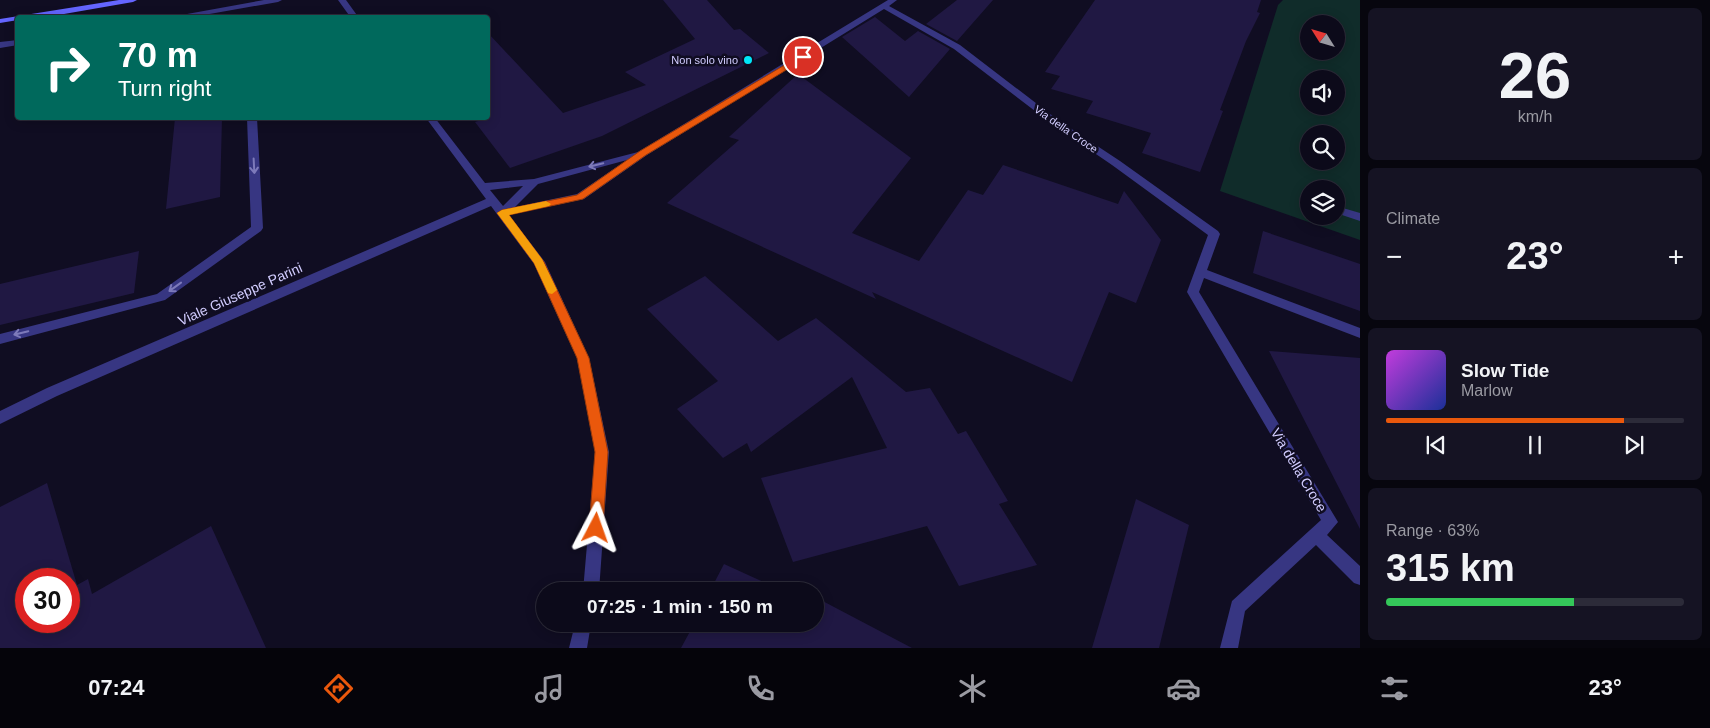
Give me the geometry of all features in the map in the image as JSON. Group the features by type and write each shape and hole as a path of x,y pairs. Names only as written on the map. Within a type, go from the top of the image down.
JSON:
{"street":[{"path":"42,15 134,0"},
{"path":"187,15 278,0"},
{"path":"342,0 353,15"},
{"name":"Via della Croce","path":"502,213 580,197 643,153 835,38 888,3 957,47 1054,122 1116,163 1214,234 1193,292 1330,522 1238,607 1229,648"},
{"path":"246,5 247,15"},
{"path":"0,21 15,18"},
{"path":"0,45 15,42"},
{"path":"0,339 161,297 257,228 252,120"},
{"path":"432,120 539,262 583,358 602,452 591,582"},
{"path":"482,187 534,182 643,153"},
{"path":"502,213 534,182"},
{"name":"Viale Giuseppe Parini","path":"0,418 61,388 492,201"},
{"path":"1345,212 1360,217"},
{"path":"1200,272 1360,333"},
{"name":"Via della Croce","path":"1316,535 1360,577"},
{"path":"578,648 581,632"}],"green space":[{"path":"1283,0 1360,0 1360,240 1317,225 1345,225 1345,180 1300,180 1300,219 1220,191 1278,5"}],"building":[{"path":"663,0 707,0 734,30 740,29 769,53 602,136 510,168 475,122 490,120 490,35 563,113 646,85 625,72 695,39"},
{"path":"957,0 993,0 957,41 926,24"},
{"path":"1095,0 1261,0 1257,12 1260,13 1246,41 1220,110 1223,111 1200,172 1142,153 1151,133 1086,113 1093,101 1051,89 1060,76 1045,72"},
{"path":"875,17 905,41 918,31 950,49 909,97 842,37"},
{"path":"798,74 911,158 852,233 919,261 968,190 983,195 1003,165 1118,204 1124,191 1161,240 1136,303 1109,292 1072,382 872,292 876,299 667,203 739,140 729,137"},
{"path":"175,120 222,120 220,197 166,209"},
{"path":"1263,231 1360,264 1360,311 1253,273"},
{"path":"139,251 134,293 0,325 0,284"},
{"path":"705,276 778,341 816,318 906,392 930,388 958,434 966,431 1008,501 999,504 1037,565 959,586 927,526 793,562 761,478 887,448 852,377 751,452 747,443 723,458 677,409 718,381 647,309"},
{"path":"1269,351 1360,358 1360,529"},
{"path":"47,483 72,568 15,568 15,633 80,633 80,583 88,579 92,594 211,526 266,648 0,648 0,507"},
{"path":"1136,499 1189,525 1159,648 1092,648"},
{"path":"724,564 763,582 715,582"},
{"path":"824,602 912,648 681,648 690,632 824,632"}],"slow traffic":[{"path":"546,204 502,213 539,262 552,290"}],"place":[{"name":"Non solo vino","path":"748,60"}],"route":[{"path":"596,528 602,452 583,358 539,262 502,213 580,197 643,153 803,57"}]}
